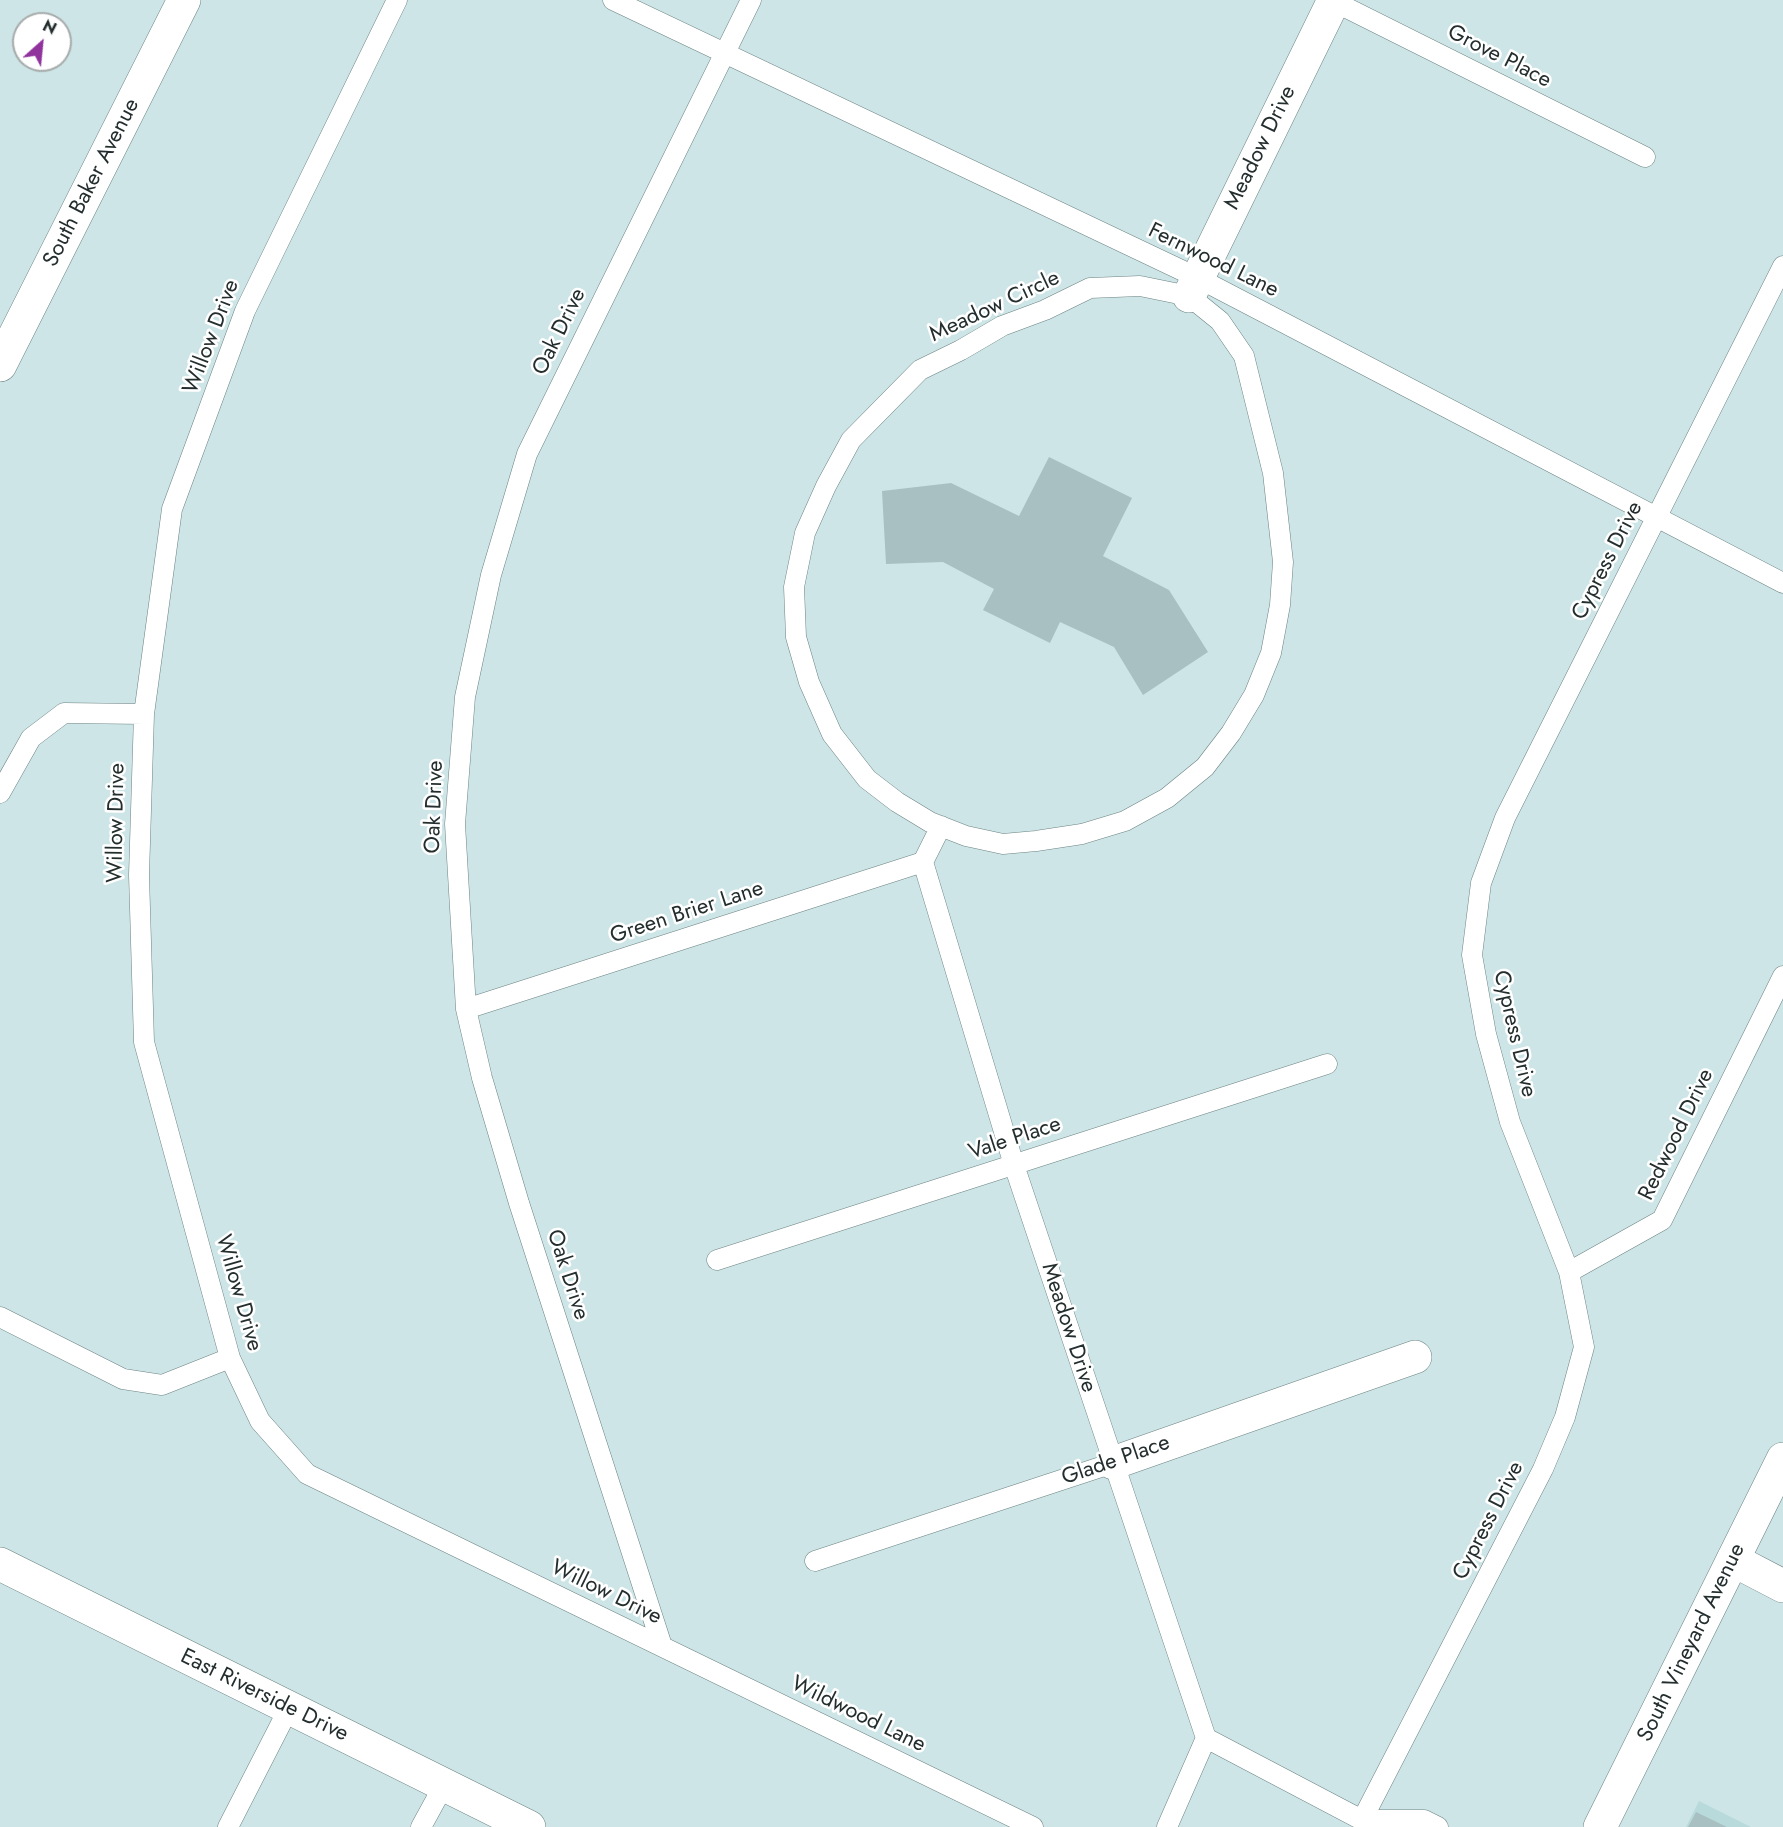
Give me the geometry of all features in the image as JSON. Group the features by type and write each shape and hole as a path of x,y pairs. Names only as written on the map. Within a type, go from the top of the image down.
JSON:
{"street":[{"name":"South Baker Avenue","path":"0,365 184,0"},
{"name":"Meadow Drive","path":"1193,287 1333,0"},
{"name":"Glade Place","path":"1113,1463 1415,1357"},
{"name":"South Vineyard Avenue","path":"1600,1827 1783,1459"},
{"path":"1733,1560 1783,1586"},
{"name":"East Riverside Drive","path":"0,1564 529,1827"}],"lane":[{"name":"Willow Drive","path":"397,0 244,311 172,510 144,714 139,875 144,1042 230,1358 260,1421 307,1474 662,1646"},
{"name":"Fernwood Lane","path":"613,0 1657,518 1783,583"},
{"name":"Oak Drive","path":"662,1646 519,1203 482,1078 466,1009 455,824 465,697 491,575 527,454 751,0"},
{"name":"Grove Place","path":"1333,0 1645,157"},
{"name":"Cypress Drive","path":"1365,1823 1543,1469 1565,1417 1584,1347 1569,1272 1510,1122 1486,1034 1472,955 1481,883 1505,818 1783,266"},
{"name":"Meadow Circle","path":"1193,287 1244,356 1273,473 1283,561 1280,605 1271,653 1254,695 1231,733 1204,767 1167,798 1125,821 1082,834 1003,844 966,836 941,826 897,802 867,779 832,734 809,682 796,637 794,587 805,533 826,486 850,440 920,369 961,350 1002,326 1046,310 1090,288 1193,287"},
{"path":"0,793 31,738 64,713 144,714"},
{"path":"923,862 941,826"},
{"name":"Green Brier Lane","path":"466,1009 923,862"},
{"name":"Meadow Drive","path":"923,862 1014,1165 1206,1738"},
{"name":"Redwood Drive","path":"1569,1272 1662,1220 1783,976"},
{"name":"Vale Place","path":"717,1260 1327,1064"},
{"path":"0,1317 123,1378 162,1384 230,1358"},
{"name":"Glade Place","path":"815,1561 1113,1463"},
{"name":"Wildwood Lane","path":"662,1646 1032,1827"},
{"path":"228,1827 289,1708"},
{"path":"1167,1827 1206,1738 1365,1823 1424,1820 1438,1827"},
{"path":"421,1827 444,1785"}],"shaded area":[{"path":"1699,1801 1751,1827 1686,1827"}],"building":[{"path":"1049,457 1132,498 1103,556 1169,590 1208,652 1143,695 1114,647 1060,622 1050,643 983,610 994,589 943,562 886,564 882,491 951,483 1019,516"},
{"path":"1696,1812 1727,1827 1688,1827"}]}
